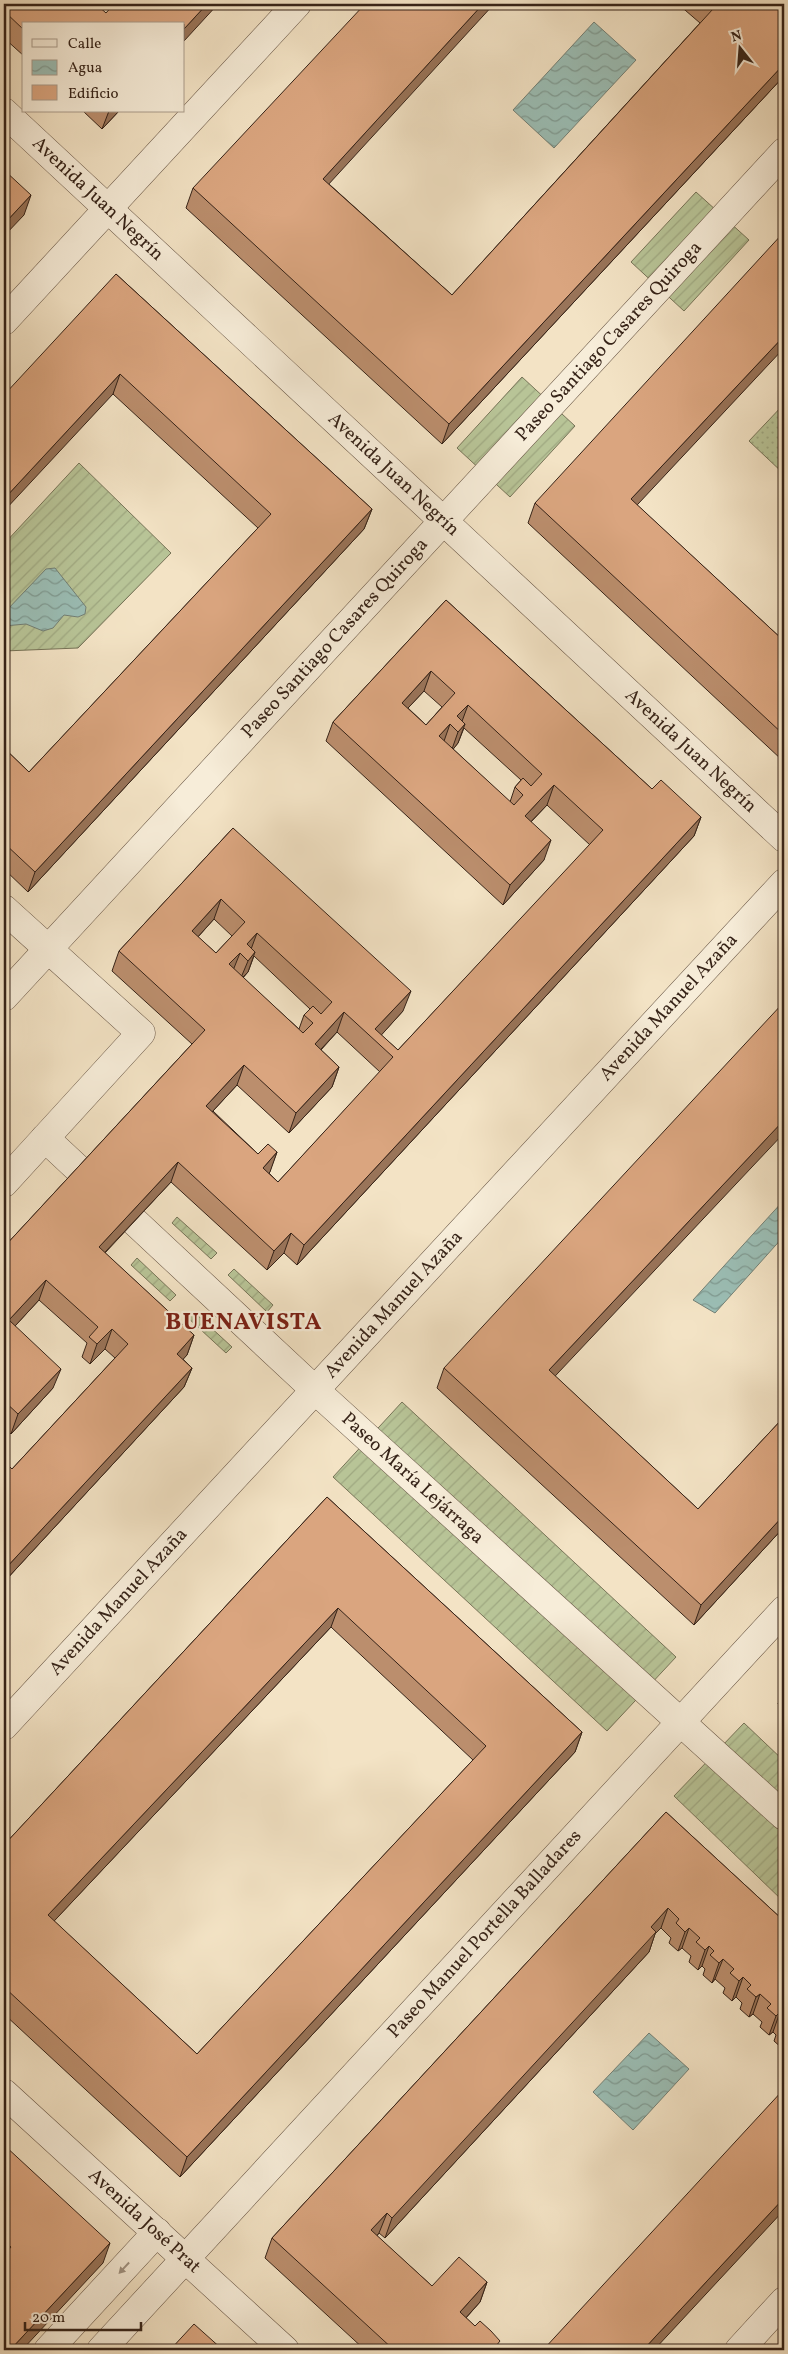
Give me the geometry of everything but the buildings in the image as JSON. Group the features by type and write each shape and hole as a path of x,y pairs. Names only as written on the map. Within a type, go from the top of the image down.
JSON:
{"street":[{"path":"4,321 297,4"},
{"name":"Avenida Juan Negrín","path":"4,112 784,838"},
{"name":"Paseo Santiago Casares Quiroga","path":"4,997 784,152"},
{"name":"Avenida Manuel Azaña","path":"4,1726 784,884"},
{"path":"4,909 141,1033 4,1183"},
{"name":"Paseo María Lejárraga","path":"45,1138 315,1390 784,1816"},
{"name":"Paseo Manuel Portella Balladares","path":"101,2350 784,1610"},
{"name":"Avenida José Prat","path":"4,2093 285,2350"},
{"path":"48,2350 157,2232"},
{"path":"739,2350 784,2301"}],"green space":[{"path":"696,192 749,240 684,311 631,262"},
{"path":"522,377 575,426 510,497 457,448"},
{"path":"784,404 784,474 749,441"},
{"path":"79,463 171,553 78,648 4,651 4,544"},
{"path":"177,1217 217,1253 211,1259 172,1223"},
{"path":"137,1258 176,1295 170,1301 131,1265"},
{"path":"234,1269 273,1305 267,1312 228,1275"},
{"path":"193,1311 232,1347 226,1353 187,1317"},
{"path":"402,1402 676,1657 607,1731 333,1477"},
{"path":"744,1723 784,1761 784,1902 674,1796"}],"water":[{"path":"594,22 636,60 554,148 513,110"},
{"path":"55,568 86,607 85,614 78,617 64,615 53,628 43,631 26,624 4,626 6,611 46,569"},
{"path":"784,1200 784,1236 715,1313 693,1300"},
{"path":"649,2033 689,2069 633,2130 593,2092"}],"district":[{"name":"BUENAVISTA","path":"244,1323"}]}
